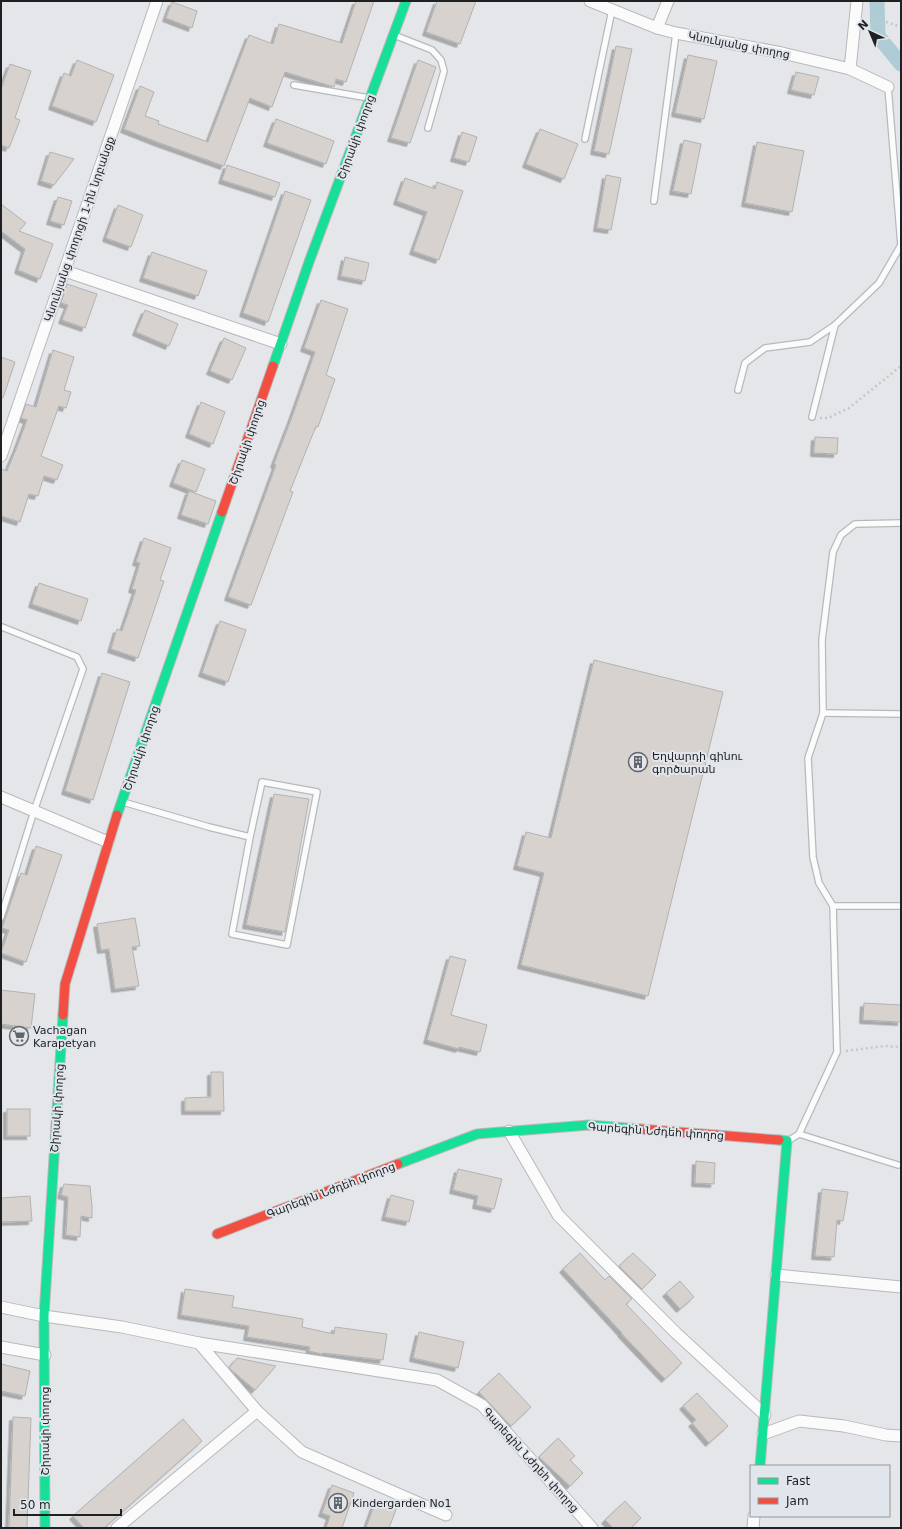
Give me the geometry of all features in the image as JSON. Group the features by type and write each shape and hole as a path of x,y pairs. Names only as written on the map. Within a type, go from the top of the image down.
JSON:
{"street":[{"name":"Կնունյանց փողոցի 1-ին նրբանցք","path":"1,456 157,1"},
{"name":"Շիրակի փողոց","path":"45,1528 44,1316 65,984 108,842 312,254 406,1"},
{"name":"Կնունյանց փողոց","path":"590,1 658,28 676,33 782,53 850,69 888,87"},
{"path":"658,28 668,1"},
{"path":"850,69 856,1"},
{"path":"65,271 281,344"},
{"path":"1,797 108,842"},
{"name":"Գարեգին Նժդեհ փողոց","path":"217,1234 477,1134 589,1125 787,1141"},
{"path":"509,1131 558,1215 676,1333 765,1415"},
{"path":"760,1465 787,1141"},
{"path":"776,1275 901,1287"},
{"name":"Գարեգին Նժդեհ փողոց","path":"1,1307 44,1316 122,1327 198,1343 437,1380 482,1405 592,1528"},
{"path":"198,1343 257,1411 302,1452 446,1515"},
{"path":"1,1347 45,1355"},
{"path":"117,1528 257,1411"},
{"path":"763,1434 799,1421 844,1426 886,1435 901,1436"},
{"path":"753,1528 754,1517"}],"lane":[{"path":"585,139 612,10"},
{"path":"654,201 676,33"},
{"path":"394,34 432,50 441,60 444,71 428,128"},
{"path":"294,85 370,98"},
{"path":"738,390 745,362 765,348 810,342 835,325 879,283 901,245 888,87"},
{"path":"812,417 835,325"},
{"path":"787,1141 799,1134 837,1052 833,906 819,883 813,857 808,773 808,758 823,713 822,640 833,552 841,535 855,524 901,524"},
{"path":"1,628 2,627 77,657 83,669 34,811 1,917"},
{"path":"823,713 901,714"},
{"path":"262,782 317,792 287,945 232,934 250,837 262,782"},
{"path":"122,802 250,837"},
{"path":"833,906 901,906"},
{"path":"799,1134 898,1164"}],"path":[{"path":"864,25 886,22 901,27"},
{"path":"812,417 828,418 849,408 901,366"},
{"path":"837,1052 884,1046 901,1047"}],"building":[{"path":"356,1 374,1 346,82 336,79 334,87 285,72 272,107 250,98 224,166 124,129 140,86 154,92 145,116 159,121 158,124 208,142 249,35 273,44 279,24 342,43"},
{"path":"437,1 476,1 460,44 426,32"},
{"path":"172,2 197,11 192,28 166,18"},
{"path":"616,46 632,49 609,154 594,151"},
{"path":"688,55 717,61 704,119 675,113"},
{"path":"77,60 114,75 96,122 52,106 64,73 71,76"},
{"path":"418,60 436,67 410,143 391,138"},
{"path":"10,64 31,71 15,118 20,120 9,148 1,145 1,89"},
{"path":"796,72 819,77 814,95 791,90"},
{"path":"276,119 334,141 326,164 267,143"},
{"path":"540,129 578,144 564,179 526,164"},
{"path":"462,132 477,137 469,162 454,158"},
{"path":"684,140 701,144 691,194 673,191"},
{"path":"757,142 804,151 792,212 745,203"},
{"path":"50,152 74,159 54,185 41,181"},
{"path":"227,165 280,183 275,197 222,180"},
{"path":"606,175 621,178 611,230 597,228"},
{"path":"405,178 435,189 437,182 463,191 439,260 413,251 427,212 397,201"},
{"path":"285,191 311,200 268,322 243,313"},
{"path":"58,197 72,201 64,225 50,221"},
{"path":"1,204 26,223 19,231 53,244 40,279 18,270 25,249 1,231"},
{"path":"118,205 143,215 131,247 106,238"},
{"path":"152,252 207,271 198,296 143,278"},
{"path":"345,257 369,263 365,281 341,276"},
{"path":"67,284 97,294 85,328 62,320 68,305 61,303"},
{"path":"321,300 348,309 326,375 335,379 318,427 316,426 290,491 293,492 251,605 228,597 315,352 304,348"},
{"path":"145,310 178,324 169,346 136,332"},
{"path":"224,338 246,348 232,380 210,371"},
{"path":"53,350 74,357 64,390 71,392 66,408 59,406 41,456 63,465 57,480 44,476 38,496 29,494 20,522 1,516 1,469 7,471 17,447 27,420 21,418 26,404 36,407"},
{"path":"1,357 15,362 3,398 1,398"},
{"path":"201,402 225,412 213,444 189,434"},
{"path":"815,437 838,438 837,454 814,453"},
{"path":"182,460 205,469 196,492 173,483"},
{"path":"189,491 216,501 208,524 181,515"},
{"path":"144,538 171,548 160,580 164,581 138,658 111,649 117,629 122,631 136,590 132,589 140,563 136,562"},
{"path":"39,583 88,599 81,621 32,604"},
{"path":"220,621 246,630 228,682 202,673"},
{"name":"Եղվարդի գինու գործարան","path":"594,660 723,692 648,996 521,965 544,873 517,866 526,832 551,838"},
{"path":"102,673 130,682 93,800 65,791"},
{"path":"274,794 309,799 285,932 246,925"},
{"path":"36,846 62,855 26,962 1,953 9,930 2,928 21,873 27,875"},
{"path":"135,918 140,946 132,947 139,986 115,989 109,949 101,950 97,924"},
{"path":"450,956 466,960 451,1015 487,1025 480,1052 459,1047 459,1049 427,1040"},
{"path":"1,990 35,994 31,1028 1,1024"},
{"path":"864,1003 901,1005 901,1022 863,1020"},
{"path":"211,1072 223,1072 224,1111 185,1111 185,1098 211,1097"},
{"path":"7,1109 30,1109 30,1136 7,1136"},
{"path":"696,1161 715,1163 714,1184 695,1183"},
{"path":"458,1169 502,1179 494,1209 476,1205 478,1196 453,1190"},
{"path":"64,1184 90,1186 92,1218 81,1216 80,1237 66,1235 68,1197 61,1195"},
{"path":"822,1189 848,1192 843,1221 837,1220 834,1257 815,1256"},
{"path":"391,1195 414,1201 409,1222 385,1217"},
{"path":"30,1196 32,1221 1,1222 1,1198"},
{"path":"580,1253 605,1280 609,1276 632,1299 626,1304 682,1363 665,1379 563,1269"},
{"path":"633,1253 656,1275 642,1289 619,1266"},
{"path":"680,1281 694,1297 680,1309 666,1293"},
{"path":"185,1289 234,1296 232,1307 303,1319 302,1327 334,1334 335,1327 387,1334 383,1360 322,1354 309,1351 310,1347 247,1337 249,1326 181,1315"},
{"path":"419,1332 464,1342 458,1368 413,1358"},
{"path":"237,1358 276,1366 255,1390 229,1368"},
{"path":"1,1364 30,1371 25,1396 1,1391"},
{"path":"499,1373 531,1407 511,1426 479,1392"},
{"path":"697,1393 728,1426 709,1443 692,1423 696,1420 683,1406"},
{"path":"13,1417 31,1418 27,1528 9,1528"},
{"path":"183,1419 202,1441 104,1528 84,1528 73,1516"},
{"path":"558,1438 575,1456 570,1460 583,1473 570,1486 539,1457"},
{"name":"Kindergarden No1","path":"332,1485 354,1493 342,1528 326,1528 330,1516 322,1513"},
{"name":"Kindergarden No1","path":"376,1500 397,1507 389,1528 366,1528"},
{"path":"625,1501 641,1518 631,1528 613,1528 605,1520"}],"waterway":[{"path":"877,1 878,36 901,64"}],"traffic: fast":[{"path":"273,366 309,262 406,1"},
{"path":"117,815 222,512"},
{"path":"45,1528 44,1316 63,1015"},
{"path":"398,1164 477,1134 589,1125 640,1129"},
{"path":"760,1465 787,1141 779,1140"}],"traffic: jam":[{"path":"222,512 273,366"},
{"path":"63,1015 65,984 117,815"},
{"path":"640,1129 779,1140"},
{"path":"217,1234 398,1164"}],"place":[{"name":"Եղվարդի գինու գործարան","path":"638,762"},
{"name":"Vachagan Karapetyan","path":"19,1036"},
{"name":"Kindergarden No1","path":"338,1503"}]}
